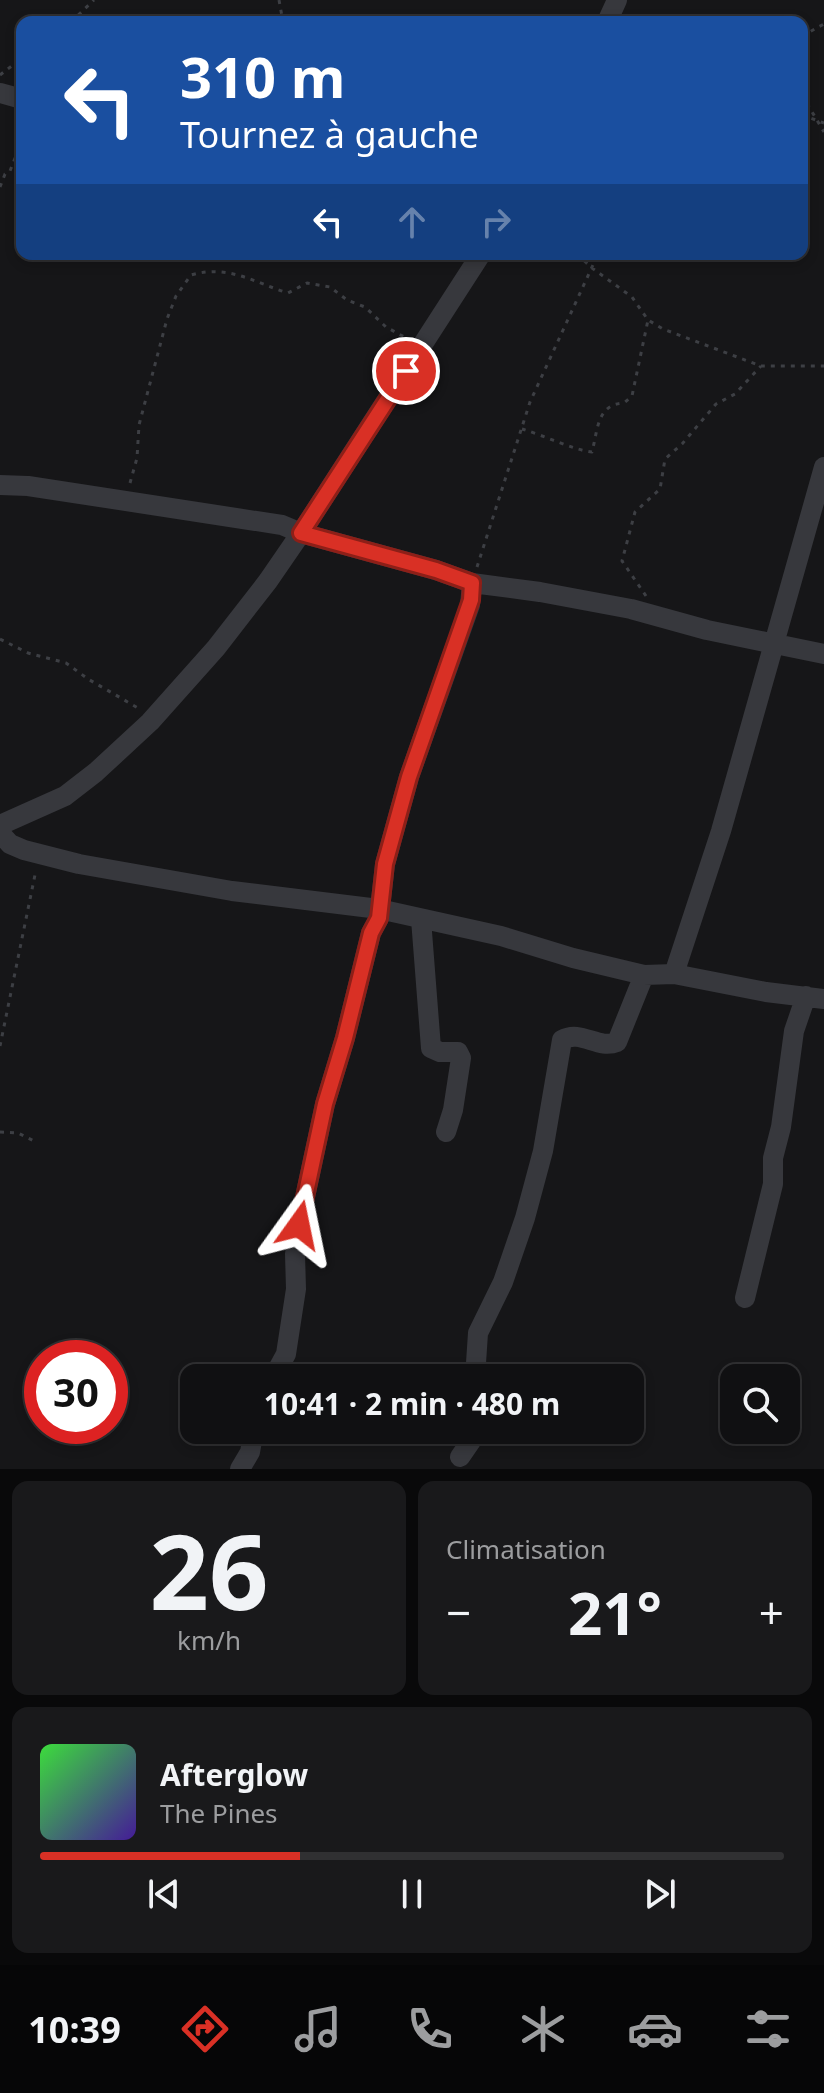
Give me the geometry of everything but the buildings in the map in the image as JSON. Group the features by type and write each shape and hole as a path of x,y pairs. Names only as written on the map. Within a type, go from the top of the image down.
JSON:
{"street":[{"path":"0,825 65,796 150,722 216,648 301,533 477,260"},
{"path":"674,974 721,831 824,467"},
{"path":"0,485 28,486 260,520 472,583 631,609 661,619 824,654"},
{"path":"281,1364 286,1354 296,1289 295,1254 299,1225 325,1104 371,933 379,918 385,864 395,823 433,705 470,605 472,583"},
{"path":"0,833 10,844 39,855 201,886 379,909 501,936 644,975 674,974 766,992 819,995"},
{"path":"421,919 431,1048 440,1052 458,1052 461,1058 453,1110 446,1132"},
{"path":"476,1364 478,1333 503,1282 543,1151 562,1040 573,1036 610,1045 617,1042 644,975"},
{"path":"745,1298 773,1184 773,1158 781,1127 794,1031 819,995"},
{"path":"240,1469 251,1444"},
{"path":"460,1457 467,1444"}],"path":[{"path":"77,16 94,0"},
{"path":"0,75 16,63"},
{"path":"808,103 822,122 824,132"},
{"path":"0,187 16,156"},
{"path":"583,260 632,297 648,320 663,329 761,366 824,366"},
{"path":"472,583 530,402 595,260"},
{"path":"126,502 137,458 139,425 167,319 176,296 191,275 243,274 288,293 307,283 330,287 347,300 365,307 386,327 421,347"},
{"path":"522,429 560,441 579,451 592,452 605,409 613,403 624,403 632,396 648,320"},
{"path":"661,619 622,561 635,512 660,489 665,459 716,404 735,394 761,366"},
{"path":"0,639 28,653 66,663 136,706 150,722"},
{"path":"0,1046 39,855"},
{"path":"0,1132 18,1133 36,1142"}],"route":[{"path":"299,1225 330,1084 345,1038 371,933 379,918 385,864 395,823 471,600 472,583 301,533 406,371"}]}
